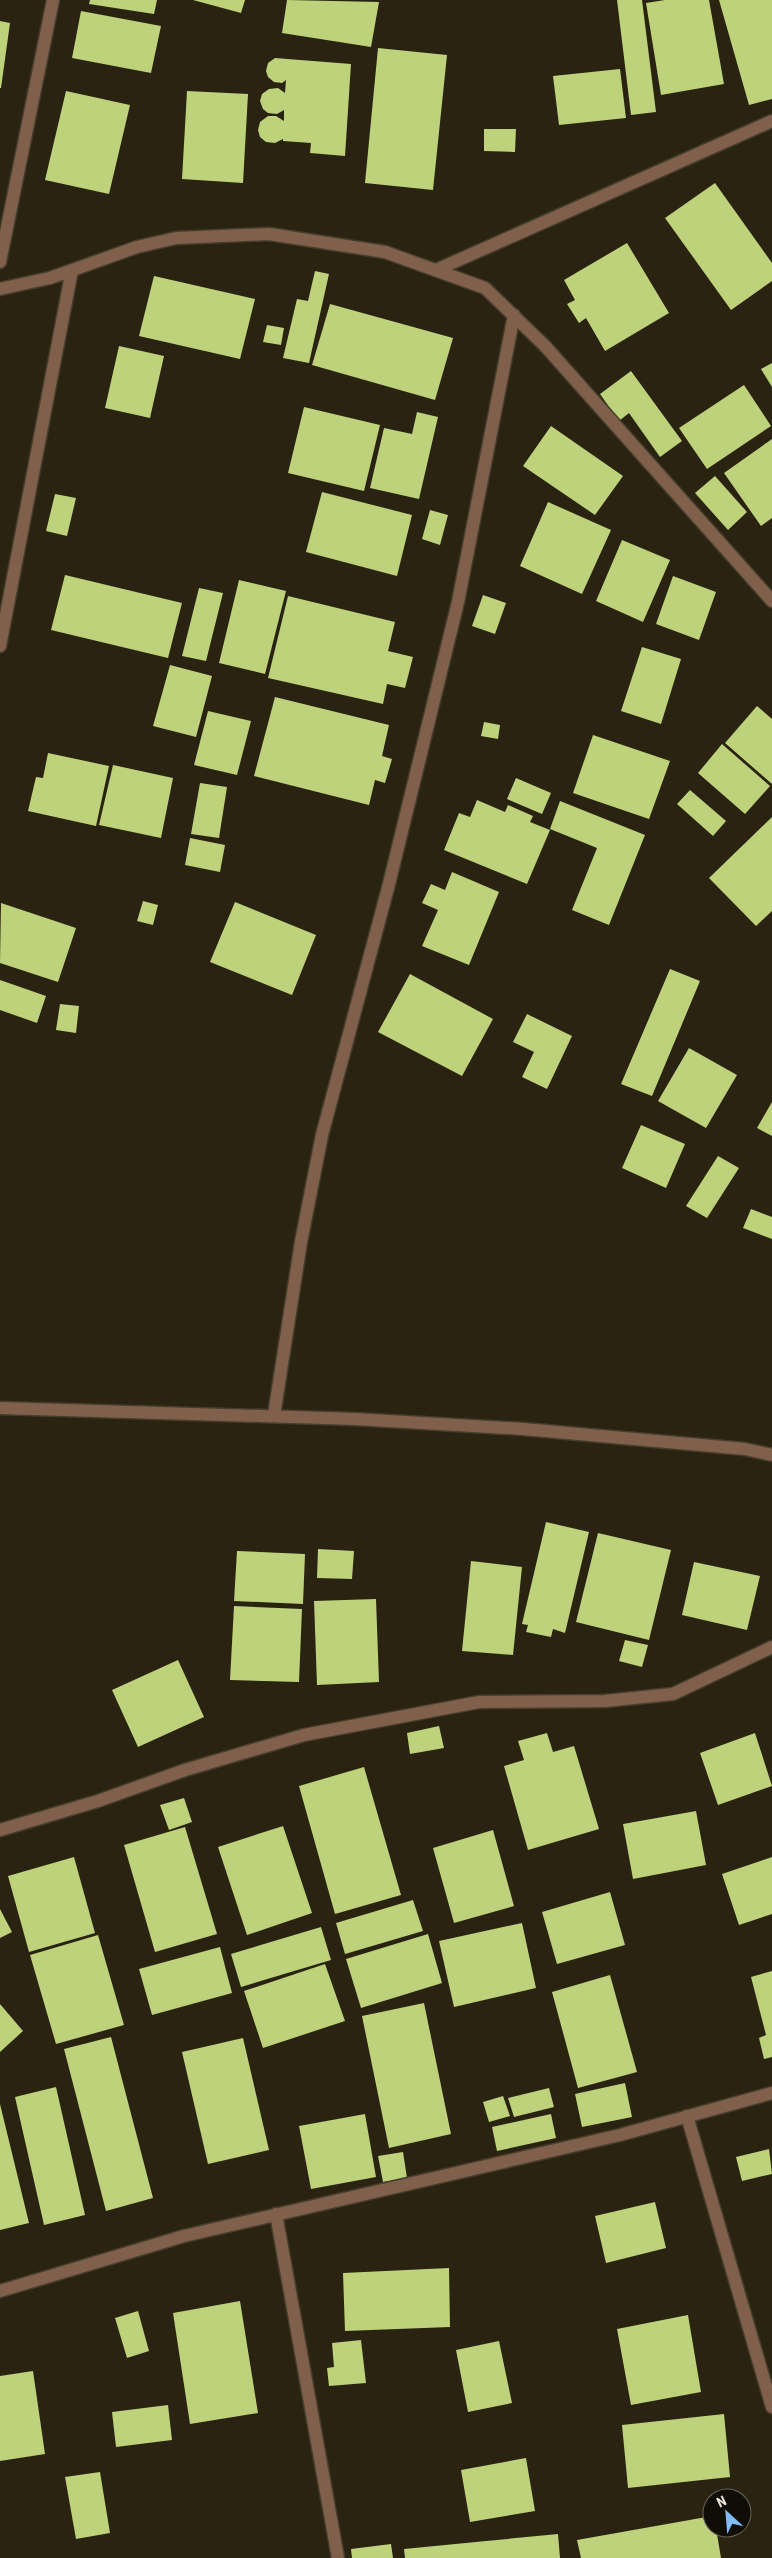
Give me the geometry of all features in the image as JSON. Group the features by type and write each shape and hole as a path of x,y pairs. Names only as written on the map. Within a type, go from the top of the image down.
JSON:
{"street":[{"path":"0,262 53,0"},
{"path":"436,270 772,121"},
{"path":"0,289 50,278 136,247 176,238 269,234 385,252 485,288 545,346 772,601"},
{"path":"0,646 72,270"},
{"path":"274,1415 301,1242 322,1135 389,884 458,602 514,316"},
{"path":"0,1408 274,1415 523,1429 745,1449 772,1455"},
{"path":"0,1830 98,1801 184,1770 304,1735 480,1702 605,1700 672,1694 772,1647"},
{"path":"0,2291 184,2236 620,2135 772,2093"},
{"path":"687,2116 772,2407"},
{"path":"276,2214 338,2558"}],"building":[{"path":"90,0 157,0 154,14 89,4"},
{"path":"193,0 245,0 241,13"},
{"path":"287,0 379,2 371,47 282,33"},
{"path":"617,0 642,0 656,112 631,115"},
{"path":"665,0 709,0 724,84 661,95 646,3"},
{"path":"719,0 772,0 772,99 749,105"},
{"path":"81,11 161,26 151,73 72,58"},
{"path":"0,21 10,23 1,88 0,88"},
{"path":"378,48 447,55 433,190 365,183"},
{"path":"275,58 351,64 345,156 310,153 311,143 283,141 283,139 275,143 266,142 260,137 258,130 260,122 268,116 276,116 284,121 284,110 277,114 268,113 263,109 260,101 262,94 269,89 278,88 285,93 286,80 282,83 274,82 268,77 266,71 268,63"},
{"path":"620,69 626,118 559,125 553,76"},
{"path":"66,91 130,105 109,194 45,180"},
{"path":"187,91 248,94 243,183 182,179"},
{"path":"484,129 516,129 515,152 484,151"},
{"path":"715,183 772,263 772,281 731,310 665,218"},
{"path":"627,243 669,313 605,351 586,318 579,323 567,304 575,300 564,280"},
{"path":"315,271 329,274 309,363 283,358 297,299 308,301"},
{"path":"154,276 255,299 240,359 139,336"},
{"path":"330,304 453,338 435,400 312,365"},
{"path":"267,325 284,328 281,345 263,342"},
{"path":"119,346 164,356 150,418 105,408"},
{"path":"772,363 772,387 761,369"},
{"path":"631,371 682,441 660,457 629,413 619,421 600,394"},
{"path":"744,385 771,426 707,469 679,428"},
{"path":"304,407 380,425 364,491 288,473"},
{"path":"417,412 438,417 419,499 370,488 384,428 412,434"},
{"path":"551,426 623,476 595,515 523,466"},
{"path":"772,439 772,518 761,526 724,473"},
{"path":"715,476 747,512 728,530 695,493"},
{"path":"322,492 412,515 397,576 306,552"},
{"path":"55,494 76,498 67,536 46,531"},
{"path":"548,502 611,530 582,594 520,566"},
{"path":"430,510 448,515 440,545 422,539"},
{"path":"622,540 670,560 643,622 596,601"},
{"path":"65,575 182,603 168,658 51,630"},
{"path":"673,576 716,592 699,640 656,624"},
{"path":"239,580 286,591 265,674 219,663"},
{"path":"199,588 223,593 206,661 182,656"},
{"path":"483,595 506,603 495,634 472,626"},
{"path":"288,596 395,622 388,651 413,657 405,688 387,684 383,704 268,678"},
{"path":"642,647 681,659 661,724 621,711"},
{"path":"170,665 212,676 196,737 153,726"},
{"path":"275,697 389,725 382,756 392,759 385,783 375,780 369,805 254,776"},
{"path":"757,706 772,719 772,784 725,743"},
{"path":"208,711 251,721 237,775 194,765"},
{"path":"484,722 500,725 498,739 481,736"},
{"path":"593,735 670,761 649,819 573,793"},
{"path":"722,744 770,786 745,814 698,773"},
{"path":"48,753 109,766 96,826 28,811 36,777 43,778"},
{"path":"113,765 173,778 161,838 99,825"},
{"path":"516,778 551,793 542,814 507,799"},
{"path":"200,783 227,787 219,838 191,834"},
{"path":"690,790 726,821 713,836 677,804"},
{"path":"477,800 505,812 508,805 533,816 530,822 550,830 527,884 444,850 459,813 470,817"},
{"path":"560,801 645,835 609,925 572,910 597,848 550,829"},
{"path":"772,817 772,911 756,926 709,878"},
{"path":"190,838 225,845 220,872 185,865"},
{"path":"452,872 499,892 469,965 422,946 438,910 422,903 431,884 445,890"},
{"path":"143,901 158,905 153,925 137,921"},
{"path":"235,902 316,935 292,995 210,962"},
{"path":"1,903 76,928 58,982 0,963"},
{"path":"670,969 700,981 652,1096 621,1084"},
{"path":"410,974 493,1019 462,1076 378,1032"},
{"path":"0,980 46,996 37,1023 0,1010"},
{"path":"60,1004 79,1006 76,1033 56,1030"},
{"path":"527,1014 572,1036 547,1089 522,1077 534,1052 513,1042"},
{"path":"689,1048 737,1075 706,1128 658,1101"},
{"path":"772,1102 772,1136 757,1128"},
{"path":"641,1125 685,1144 666,1188 622,1168"},
{"path":"718,1156 739,1168 707,1218 686,1206"},
{"path":"751,1209 772,1217 772,1239 743,1228"},
{"path":"546,1522 589,1532 565,1633 553,1629 551,1637 526,1632 528,1625 522,1624"},
{"path":"598,1533 671,1550 649,1640 576,1622"},
{"path":"318,1549 354,1551 352,1579 317,1578"},
{"path":"237,1551 305,1554 303,1604 234,1601"},
{"path":"471,1561 522,1567 513,1655 462,1651"},
{"path":"694,1562 760,1576 747,1630 682,1615"},
{"path":"376,1599 379,1682 317,1685 314,1601"},
{"path":"234,1606 302,1609 299,1682 230,1680"},
{"path":"625,1640 648,1645 642,1667 619,1661"},
{"path":"178,1660 204,1717 138,1747 112,1690"},
{"path":"439,1726 444,1748 410,1754 407,1733"},
{"path":"547,1733 553,1752 574,1746 599,1829 528,1850 504,1766 524,1760 518,1741"},
{"path":"755,1733 772,1786 718,1805 700,1753"},
{"path":"364,1767 401,1895 335,1914 299,1786"},
{"path":"184,1798 192,1822 169,1830 160,1805"},
{"path":"696,1811 706,1865 633,1879 623,1824"},
{"path":"283,1826 312,1913 247,1935 218,1847"},
{"path":"185,1827 217,1934 155,1952 124,1845"},
{"path":"493,1830 514,1906 454,1923 433,1848"},
{"path":"74,1857 95,1933 29,1952 8,1876"},
{"path":"772,1857 772,1914 739,1925 722,1874"},
{"path":"610,1892 625,1945 557,1964 542,1912"},
{"path":"413,1900 423,1931 345,1954 336,1923"},
{"path":"0,1909 12,1932 0,1938"},
{"path":"522,1923 536,1988 454,2007 439,1941"},
{"path":"321,1927 331,1960 241,1987 231,1954"},
{"path":"428,1934 442,1983 361,2008 346,1959"},
{"path":"98,1935 124,2025 56,2044 30,1955"},
{"path":"220,1947 232,1993 152,2015 139,1969"},
{"path":"325,1964 345,2021 263,2048 244,1991"},
{"path":"772,1971 772,2057 764,2059 759,2038 766,2035 751,1977"},
{"path":"610,1975 637,2072 578,2088 552,1992"},
{"path":"424,2003 451,2134 389,2148 362,2016"},
{"path":"0,2004 23,2031 0,2052"},
{"path":"111,2037 153,2198 106,2211 64,2049"},
{"path":"243,2038 269,2150 208,2164 182,2052"},
{"path":"625,2083 632,2117 582,2127 575,2094"},
{"path":"56,2087 85,2215 44,2225 15,2097"},
{"path":"549,2088 554,2107 514,2117 508,2098"},
{"path":"503,2096 510,2116 489,2122 483,2102"},
{"path":"0,2104 29,2223 0,2230"},
{"path":"365,2114 376,2177 311,2189 299,2126"},
{"path":"551,2114 556,2138 497,2151 492,2127"},
{"path":"769,2149 772,2174 742,2181 736,2157"},
{"path":"403,2152 407,2178 383,2182 378,2156"},
{"path":"655,2202 666,2248 606,2263 595,2216"},
{"path":"449,2268 450,2327 345,2331 343,2273"},
{"path":"240,2301 258,2413 190,2424 173,2313"},
{"path":"138,2311 149,2351 127,2358 115,2318"},
{"path":"688,2315 701,2392 631,2405 617,2329"},
{"path":"361,2340 366,2383 329,2386 327,2368 334,2367 332,2343"},
{"path":"499,2341 512,2403 468,2412 456,2350"},
{"path":"33,2371 45,2454 0,2461 0,2376"},
{"path":"168,2405 172,2440 116,2447 112,2412"},
{"path":"724,2414 730,2477 628,2488 622,2425"},
{"path":"526,2458 535,2511 470,2522 461,2470"},
{"path":"100,2472 110,2533 76,2539 65,2477"},
{"path":"702,2518 702,2538 718,2538 721,2558 581,2558 577,2540"},
{"path":"558,2534 560,2558 405,2558 404,2549"},
{"path":"391,2544 393,2558 352,2558 351,2549"}]}
